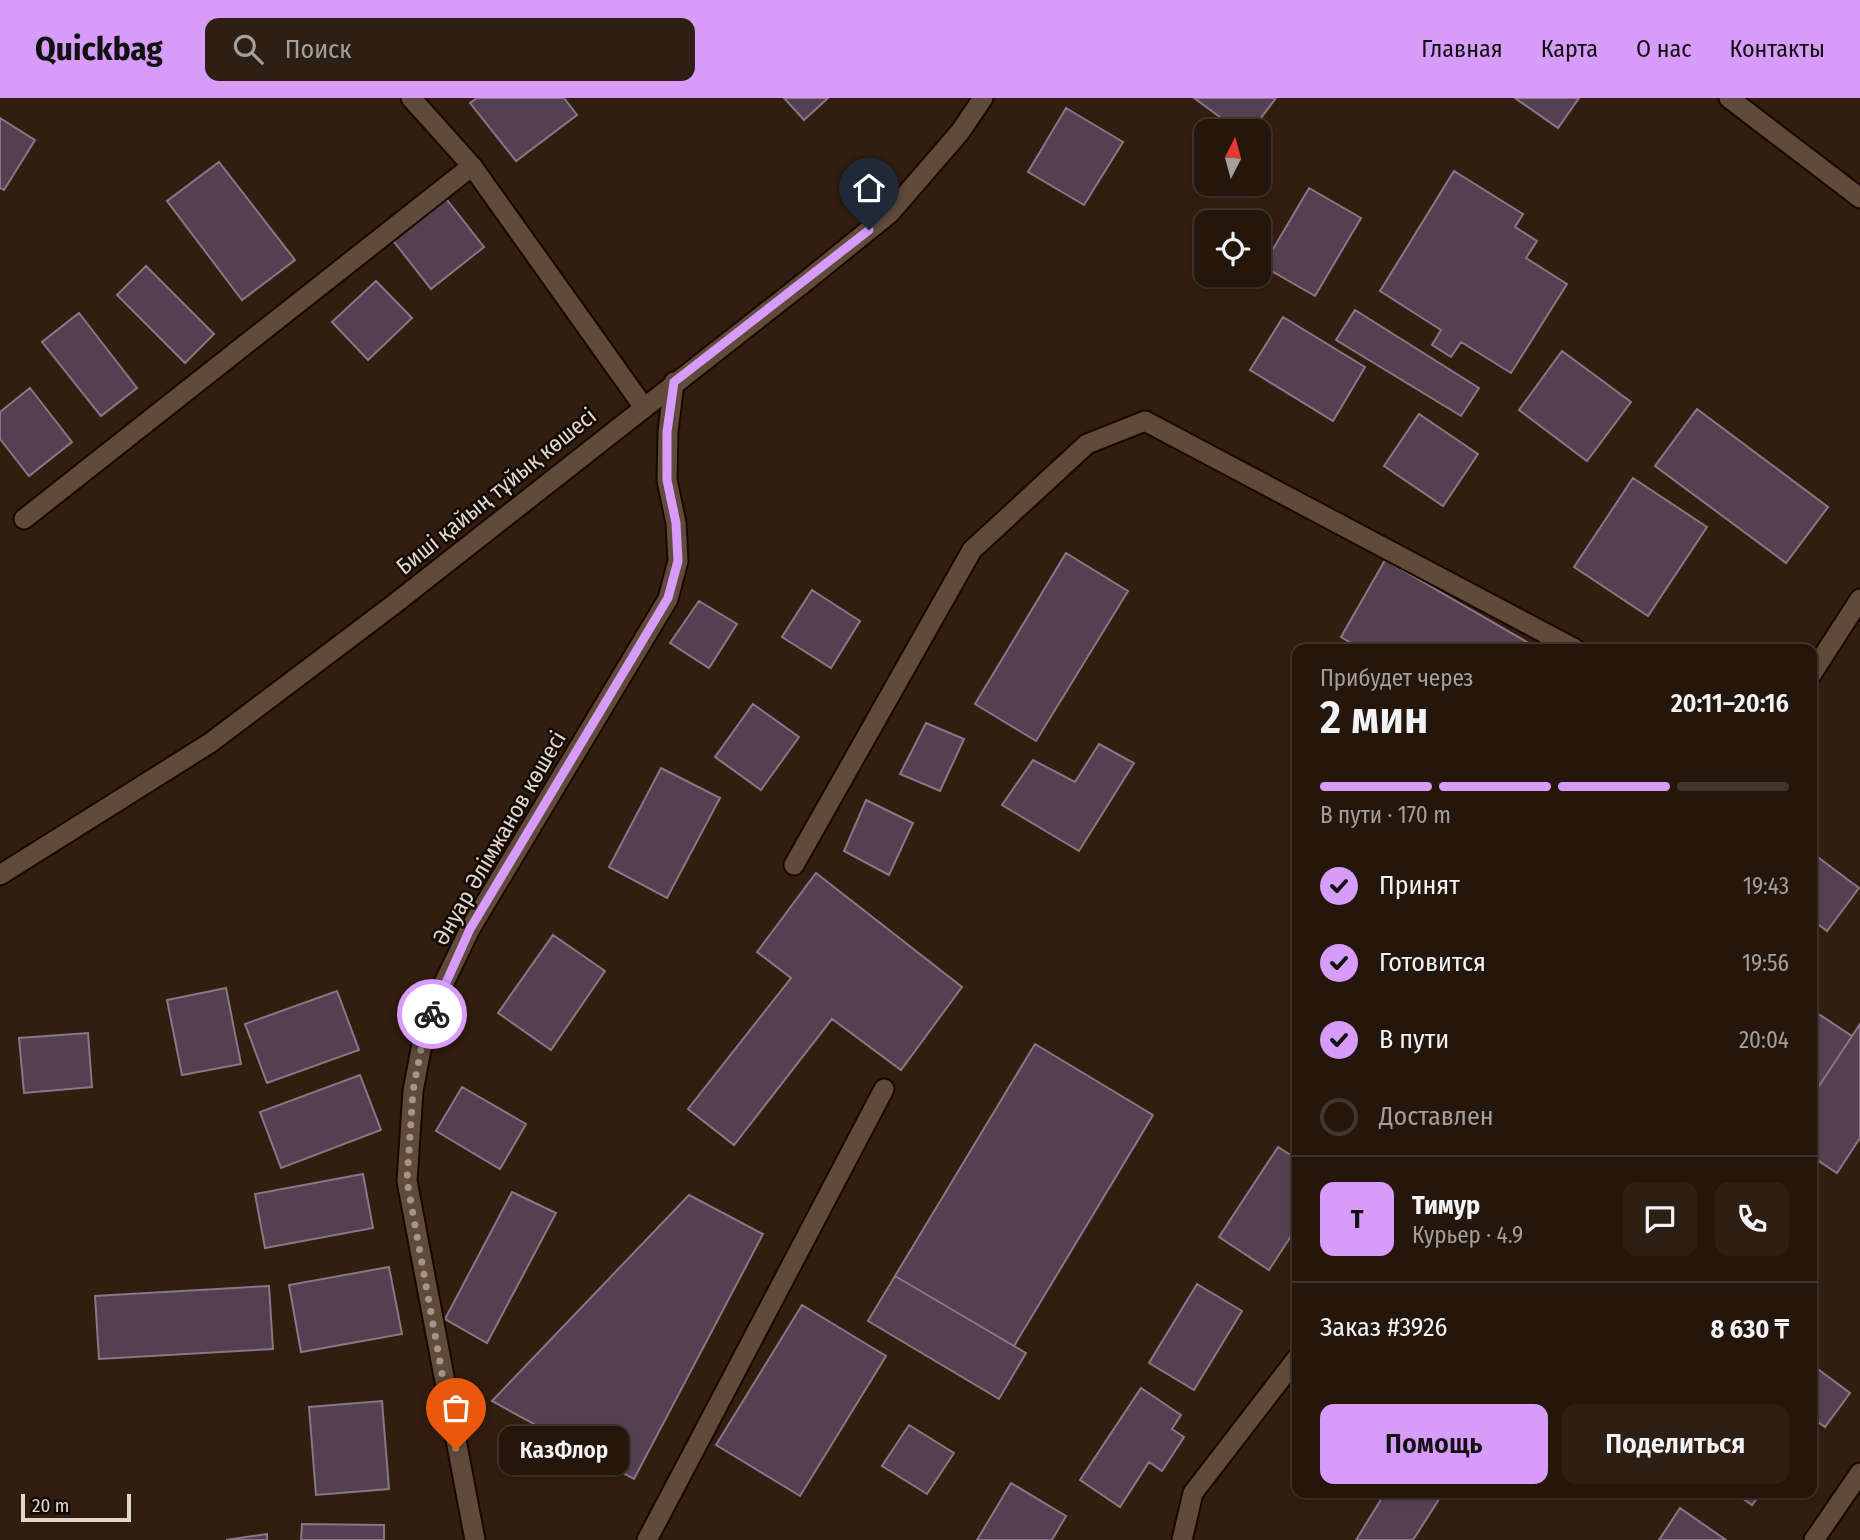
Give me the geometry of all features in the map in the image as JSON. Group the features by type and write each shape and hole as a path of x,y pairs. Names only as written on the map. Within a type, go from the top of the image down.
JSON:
{"street":[{"path":"411,98 472,166 643,406"},
{"name":"Биші қайың тұйық көшесі","path":"0,875 210,743 393,605 890,213 960,132 983,98"},
{"path":"1729,98 1860,198"},
{"path":"24,519 472,166"},
{"name":"Әнуар Әлімжанов көшесі","path":"475,1540 407,1181 413,1091 423,1039 442,987 470,929 668,598 678,561 676,523 667,480 667,432 674,382"},
{"path":"794,865 972,550 1087,444 1145,421 1566,644"},
{"path":"1817,666 1860,599"},
{"path":"647,1540 884,1089"},
{"path":"1182,1540 1193,1493 1292,1364"},
{"path":"1814,1540 1860,1473"}],"building":[{"path":"477,98 564,98 577,115 516,161 470,103"},
{"path":"784,98 828,98 804,120"},
{"path":"1194,98 1276,98 1260,119 1223,119"},
{"path":"1515,98 1579,98 1558,128"},
{"path":"1066,108 1123,142 1084,205 1028,172"},
{"path":"0,118 35,140 4,190 0,188"},
{"path":"219,162 295,260 242,300 167,201"},
{"path":"1454,171 1523,214 1515,227 1537,241 1526,258 1567,284 1511,373 1461,342 1451,357 1432,345 1441,330 1380,291"},
{"path":"1309,188 1361,218 1315,296 1271,271 1271,252"},
{"path":"444,196 484,247 431,289 391,238"},
{"path":"146,266 214,334 185,363 117,295"},
{"path":"376,281 412,318 368,360 332,322"},
{"path":"1355,310 1479,388 1461,416 1336,340"},
{"path":"79,313 137,388 101,416 42,342"},
{"path":"1283,317 1365,367 1333,421 1250,370"},
{"path":"1562,351 1631,402 1587,461 1519,410"},
{"path":"30,388 72,442 29,476 0,439 0,412"},
{"path":"1697,409 1828,507 1786,563 1655,466"},
{"path":"1419,414 1478,454 1443,506 1384,466"},
{"path":"1633,478 1707,527 1648,616 1574,567"},
{"path":"1066,553 1128,591 1036,741 975,704"},
{"path":"1385,560 1530,644 1353,644 1341,637"},
{"path":"812,590 860,621 831,668 782,637"},
{"path":"699,601 737,624 709,668 670,643"},
{"path":"753,704 799,737 761,790 715,757"},
{"path":"926,723 964,739 940,791 900,774"},
{"path":"1099,744 1134,763 1079,851 1002,805 1033,760 1075,782"},
{"path":"661,768 720,798 667,898 609,867"},
{"path":"866,800 913,823 889,875 844,851"},
{"path":"1817,856 1859,888 1827,931 1817,924"},
{"path":"816,873 962,987 901,1070 832,1019 734,1145 688,1109 791,978 757,952"},
{"path":"553,935 605,971 551,1050 498,1013"},
{"path":"226,988 241,1064 182,1075 167,1000"},
{"path":"337,991 359,1050 267,1083 245,1024"},
{"path":"1817,1013 1852,1036 1819,1086 1817,1085"},
{"path":"1860,1024 1860,1138 1837,1173 1817,1160 1817,1089"},
{"path":"88,1033 92,1087 24,1093 19,1038"},
{"path":"1035,1044 1153,1115 1014,1346 895,1276"},
{"path":"360,1075 381,1130 281,1168 260,1112"},
{"path":"462,1087 526,1124 500,1169 436,1131"},
{"path":"1278,1147 1292,1156 1292,1235 1269,1270 1219,1237"},
{"path":"363,1174 373,1228 265,1248 255,1194"},
{"path":"512,1192 556,1213 487,1343 445,1319"},
{"path":"689,1195 763,1234 634,1479 492,1401"},
{"path":"389,1267 402,1334 301,1352 289,1285"},
{"path":"895,1276 1026,1353 999,1399 868,1321"},
{"path":"1197,1284 1242,1311 1194,1390 1149,1363"},
{"path":"269,1286 273,1349 99,1359 95,1296"},
{"path":"802,1305 886,1356 800,1496 716,1445"},
{"path":"1817,1368 1850,1393 1825,1427 1817,1421"},
{"path":"1141,1388 1181,1415 1172,1429 1184,1437 1162,1471 1149,1462 1120,1507 1080,1480"},
{"path":"382,1401 389,1489 316,1495 309,1407"},
{"path":"909,1425 954,1453 927,1494 882,1466"},
{"path":"1011,1483 1066,1516 1052,1540 977,1540"},
{"path":"1382,1498 1440,1498 1413,1540 1356,1540"},
{"path":"1742,1498 1757,1498 1752,1505"},
{"path":"1680,1508 1726,1540 1659,1540"},
{"path":"302,1524 384,1525 384,1540 301,1540"},
{"path":"267,1534 267,1540 226,1540"}],"way so far":[{"path":"432,1014 423,1039 413,1091 407,1181 456,1450"}],"place":[{"name":"КазФлор","path":"456,1450"}],"route":[{"path":"432,1014 470,929 668,598 678,561 676,523 667,480 667,432 674,382 869,230"}]}
